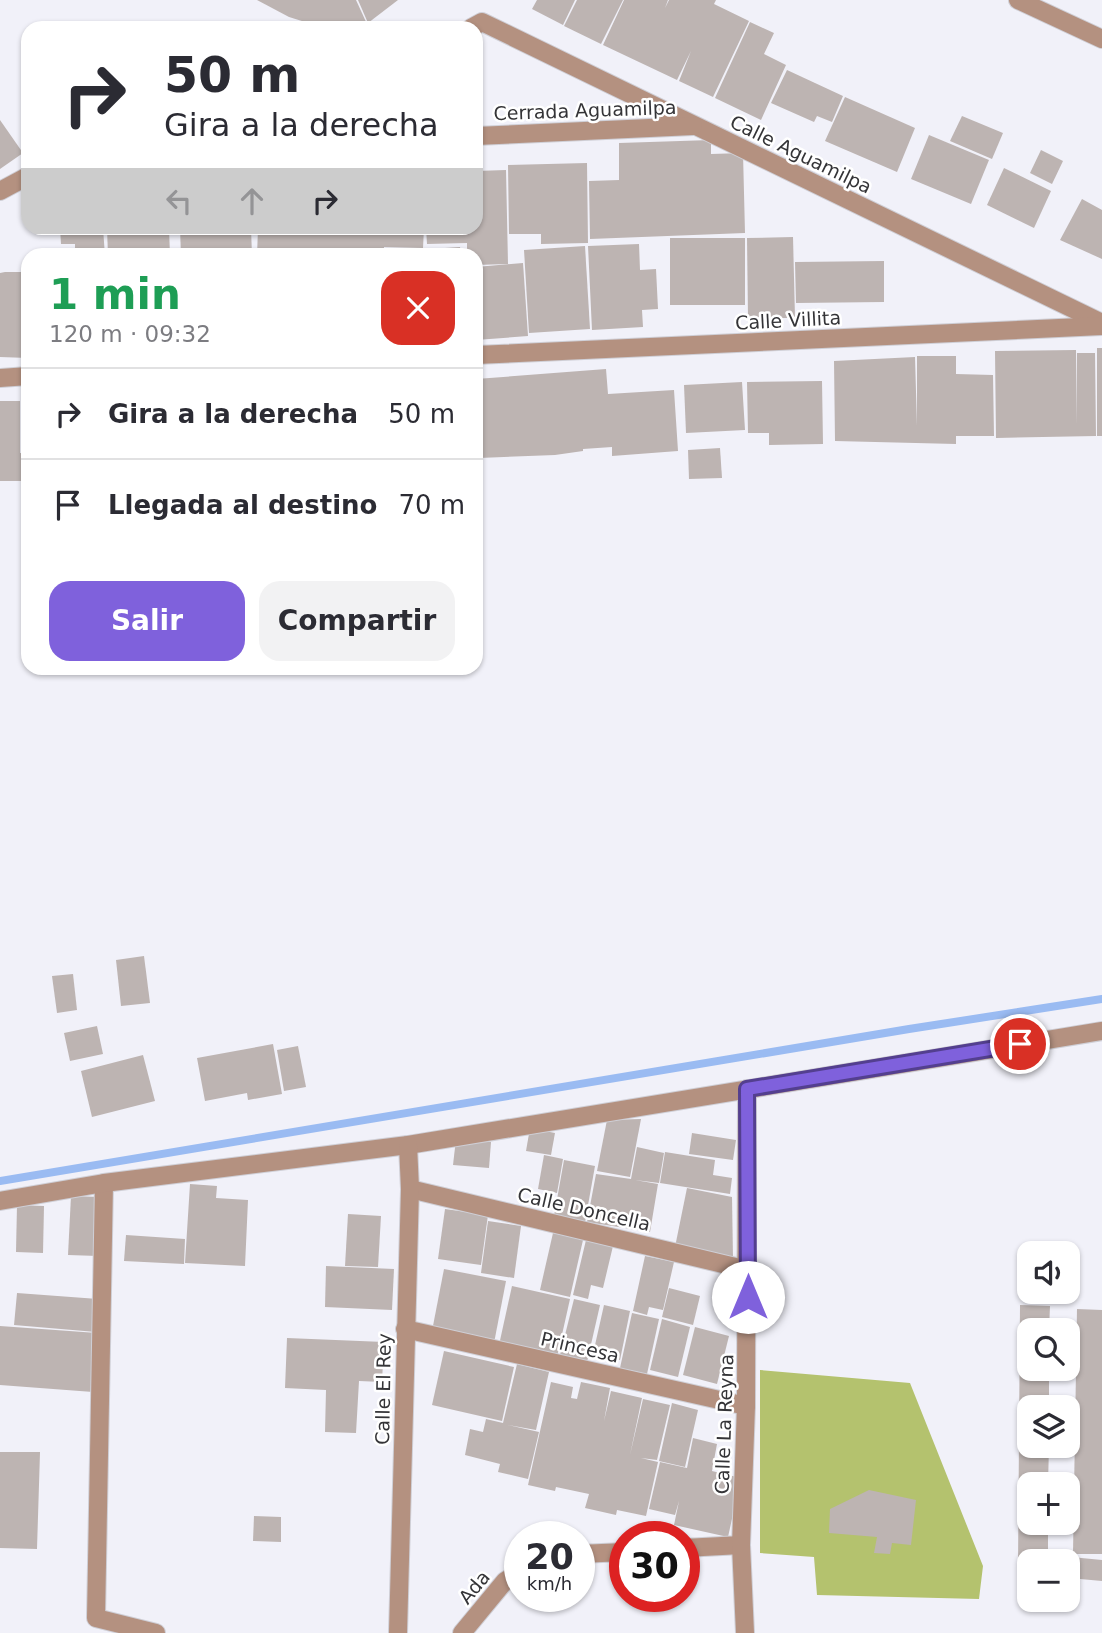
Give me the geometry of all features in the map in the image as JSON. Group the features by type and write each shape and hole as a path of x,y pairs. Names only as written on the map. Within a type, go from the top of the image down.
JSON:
{"street":[{"path":"1018,0 1102,39"},
{"name":"Calle Aguamilpa","path":"483,28 697,126 1102,324"},
{"name":"Cerrada Aguamilpa","path":"483,136 697,126"},
{"path":"0,191 21,180"},
{"name":"Calle Villita","path":"483,355 1102,324"},
{"path":"0,378 21,376"},
{"path":"0,1201 104,1183 408,1146 1102,1031"},
{"name":"Calle La Reyna","path":"745,1633 741,1545 748,1270 747,1089"},
{"name":"Calle El Rey","path":"398,1633 410,1189 408,1146"},
{"path":"104,1183 96,1618 156,1633"},
{"name":"Calle Doncella","path":"410,1189 748,1270"},
{"name":"Princesa","path":"405,1329 746,1406"},
{"path":"700,1547 741,1545"},
{"name":"Ada","path":"462,1633 504,1582"}],"green space":[{"path":"760,1370 910,1383 983,1566 979,1599 817,1595 814,1557 760,1553"}],"building":[{"path":"257,0 356,0 366,21 302,21"},
{"path":"358,0 398,0 371,21 367,21"},
{"path":"537,0 575,0 563,25 532,9"},
{"path":"577,0 623,0 601,44 564,26"},
{"path":"624,0 668,0 665,8 669,0 716,0 714,4 749,21 713,97 679,81 691,51 677,80 603,45"},
{"path":"750,22 774,33 764,54 786,65 761,120 715,98"},
{"path":"787,70 843,96 832,122 817,116 814,122 771,103"},
{"path":"845,97 915,128 897,172 825,141"},
{"path":"962,116 1003,133 992,159 950,141"},
{"path":"0,120 21,150 21,154 0,169"},
{"path":"929,135 989,160 971,204 911,179"},
{"path":"711,140 711,154 743,153 745,233 590,239 589,181 619,180 619,143"},
{"path":"1041,150 1063,161 1052,184 1030,173"},
{"path":"587,163 588,243 541,244 541,234 509,234 508,165"},
{"path":"1004,168 1051,191 1034,228 987,205"},
{"path":"506,170 508,264 483,265 483,248 467,248 467,243 427,244 426,235 483,235 483,171"},
{"path":"1082,199 1102,210 1102,259 1060,240"},
{"path":"60,235 104,235 104,248 75,248 75,244 61,244"},
{"path":"107,235 169,235 170,248 108,248"},
{"path":"180,235 251,235 252,248 181,248"},
{"path":"258,235 424,235 423,248 257,248"},
{"path":"793,237 795,318 748,318 747,238"},
{"path":"670,238 745,238 745,305 670,305"},
{"path":"639,244 640,270 656,269 658,309 642,310 643,327 592,330 588,246"},
{"path":"585,246 590,329 529,333 524,250"},
{"path":"884,261 884,302 796,303 795,262"},
{"path":"523,263 528,336 483,339 483,266"},
{"path":"21,272 21,358 0,357 0,273"},
{"path":"1097,348 1102,348 1102,436 1097,436"},
{"path":"1076,350 1077,425 1077,353 1095,353 1096,436 996,438 995,351"},
{"path":"917,356 956,356 956,374 993,375 994,436 956,436 956,444 835,441 834,361 915,357 917,426"},
{"path":"606,369 608,394 674,390 678,451 612,456 612,447 555,455 483,458 483,378"},
{"path":"822,381 823,444 769,445 769,433 748,433 747,382"},
{"path":"742,382 745,430 686,433 684,385"},
{"path":"0,401 20,401 21,481 0,481"},
{"path":"720,448 722,478 689,479 688,450"},
{"path":"144,956 150,1003 121,1006 116,960"},
{"path":"73,974 77,1010 57,1013 52,976"},
{"path":"97,1026 103,1054 70,1061 64,1033"},
{"path":"273,1044 282,1094 248,1100 247,1093 205,1101 197,1058"},
{"path":"298,1046 306,1087 284,1091 277,1050"},
{"path":"143,1055 155,1101 92,1117 81,1071"},
{"path":"641,1119 630,1177 597,1171 607,1120"},
{"path":"530,1128 555,1133 551,1155 526,1151"},
{"path":"692,1133 736,1140 733,1160 689,1154"},
{"path":"456,1139 491,1142 489,1168 453,1165"},
{"path":"637,1147 664,1153 659,1183 635,1180 658,1184 650,1232 587,1222 596,1174 631,1179"},
{"path":"665,1152 715,1160 713,1175 732,1178 730,1194 660,1183"},
{"path":"544,1155 563,1159 557,1193 538,1189"},
{"path":"564,1160 595,1166 585,1222 554,1216"},
{"path":"190,1184 217,1186 216,1198 248,1200 245,1266 185,1263"},
{"path":"687,1188 732,1197 733,1259 675,1247"},
{"path":"71,1196 100,1197 98,1256 68,1255"},
{"path":"17,1205 44,1206 43,1253 16,1252"},
{"path":"445,1209 488,1215 481,1265 438,1259"},
{"path":"348,1214 381,1216 378,1267 345,1266"},
{"path":"488,1221 521,1226 514,1278 481,1273"},
{"path":"553,1233 583,1240 570,1297 540,1290"},
{"path":"126,1235 185,1239 184,1264 124,1261"},
{"path":"586,1240 613,1246 603,1288 591,1285 588,1299 573,1295"},
{"path":"645,1256 674,1262 663,1310 649,1307 647,1315 633,1311"},
{"path":"326,1266 394,1269 392,1310 325,1307"},
{"path":"444,1269 506,1281 494,1343 432,1331"},
{"path":"512,1286 570,1299 557,1357 499,1345"},
{"path":"669,1288 700,1296 693,1325 662,1317"},
{"path":"17,1293 98,1299 96,1332 14,1325"},
{"path":"574,1299 600,1305 587,1362 560,1355"},
{"path":"604,1305 630,1311 620,1360 593,1354"},
{"path":"1020,1305 1050,1306 1050,1318 1020,1318"},
{"path":"1077,1309 1102,1310 1102,1554 1080,1554 1080,1549 1073,1549 1073,1535 1080,1535 1080,1472 1074,1472 1075,1458 1080,1458 1080,1395 1076,1395 1076,1381 1080,1381 1080,1318 1077,1318"},
{"path":"632,1313 659,1319 647,1374 620,1368"},
{"path":"662,1319 690,1327 678,1377 650,1370"},
{"path":"0,1326 97,1333 93,1392 0,1385"},
{"path":"695,1327 729,1336 717,1384 683,1375"},
{"path":"287,1338 384,1342 382,1382 359,1381 356,1433 325,1432 326,1390 285,1388"},
{"path":"444,1351 514,1367 502,1421 432,1405"},
{"path":"517,1364 549,1372 536,1430 508,1425 539,1432 528,1479 498,1472 500,1464 465,1455 470,1429 483,1432 486,1419 503,1423"},
{"path":"1019,1381 1049,1381 1049,1395 1019,1395"},
{"path":"551,1382 573,1387 571,1398 577,1399 581,1382 610,1388 604,1421 611,1391 642,1398 630,1455 643,1399 670,1405 657,1460 641,1458 658,1462 646,1516 617,1510 616,1515 585,1508 589,1494 556,1487 555,1491 528,1485"},
{"path":"672,1403 698,1410 685,1467 659,1461"},
{"path":"693,1438 717,1444 712,1471 741,1478 728,1537 700,1531 700,1521 675,1521 679,1501 675,1515 649,1509 660,1462 687,1468"},
{"path":"0,1452 40,1452 37,1549 0,1548"},
{"path":"1019,1458 1049,1458 1048,1472 1019,1472"},
{"path":"869,1490 916,1500 911,1545 892,1543 890,1554 874,1553 877,1537 829,1533 830,1509"},
{"path":"254,1516 281,1517 281,1542 253,1541"},
{"path":"1018,1535 1048,1535 1048,1549 1018,1549"},
{"path":"1080,1558 1102,1560 1102,1581 1080,1579"}],"waterway":[{"path":"0,1181 1102,999"}],"route":[{"path":"748,1297 747,1089 1020,1044"}]}
